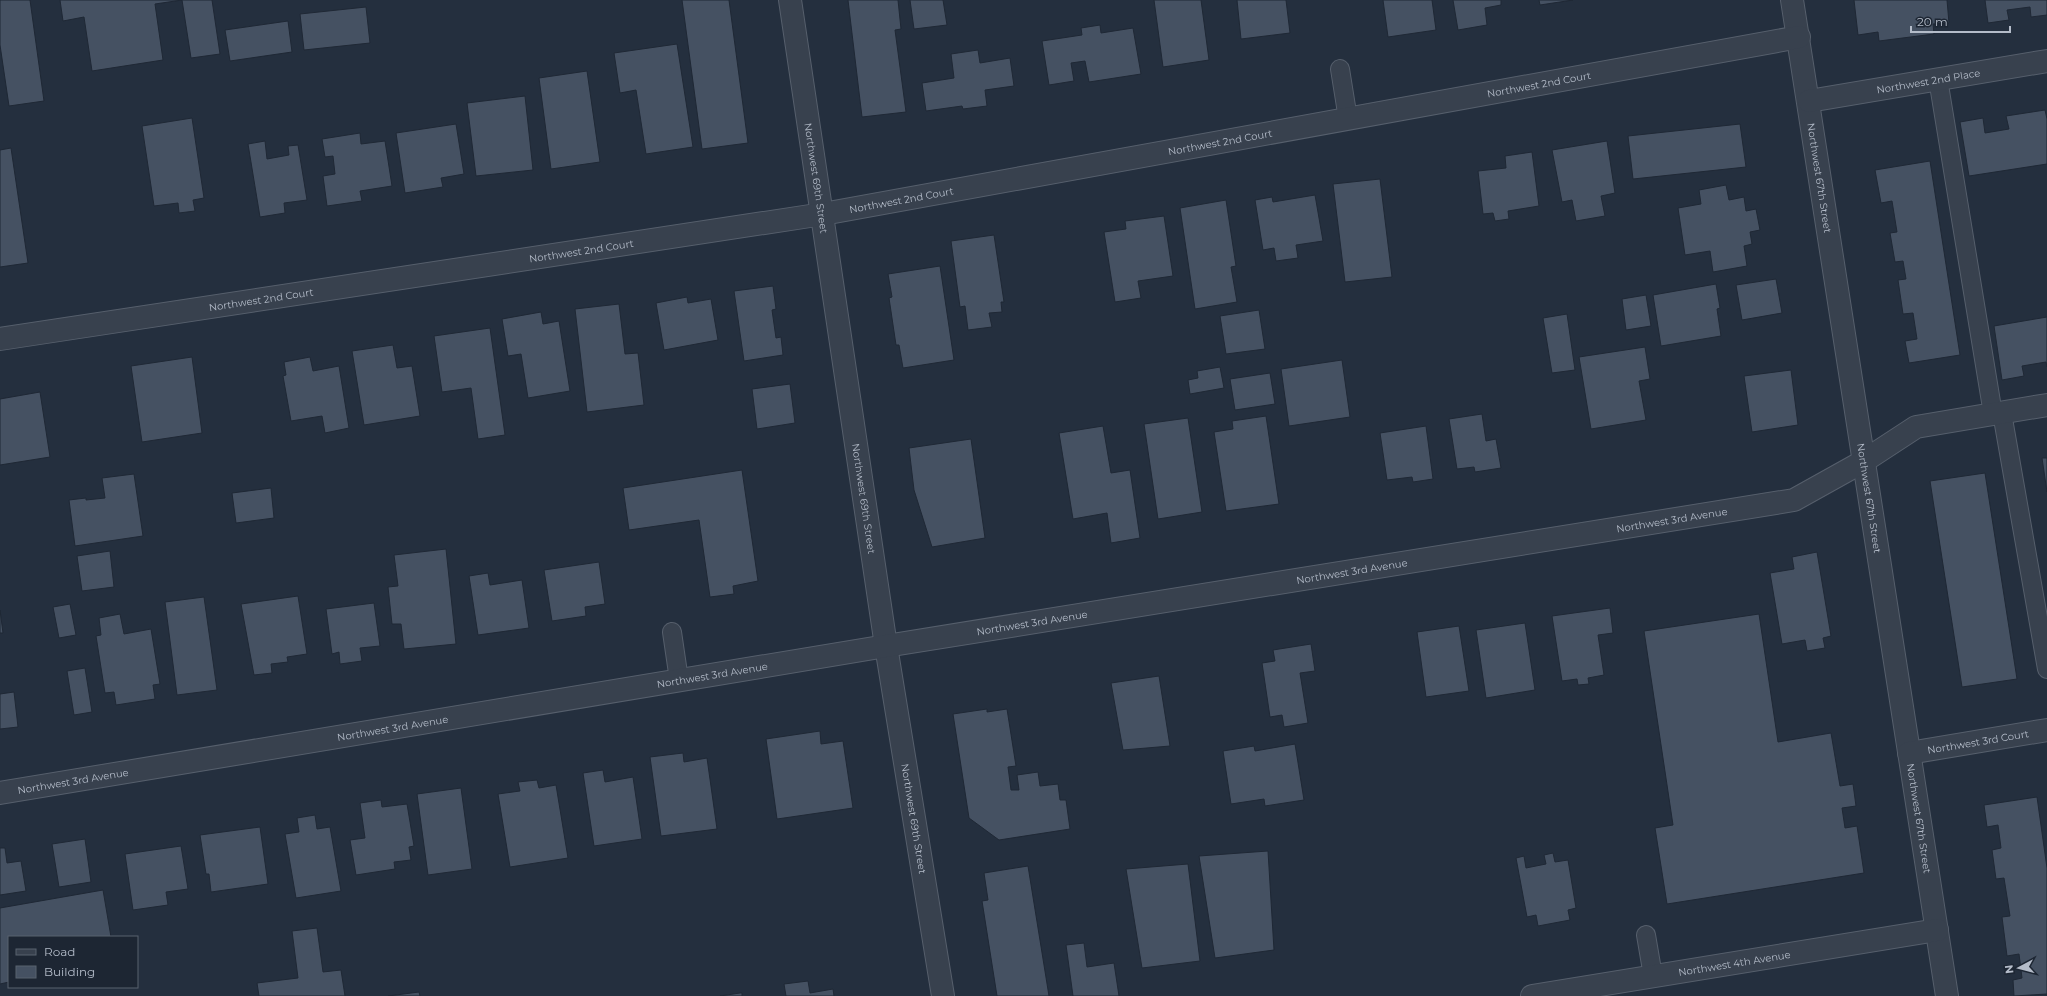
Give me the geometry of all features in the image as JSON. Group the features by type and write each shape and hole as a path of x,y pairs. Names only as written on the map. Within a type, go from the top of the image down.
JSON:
{"street":[{"name":"Northwest 69th Street","path":"790,0 886,646 942,996"},
{"name":"Northwest 67th Street","path":"1792,0 1809,101 1947,996"},
{"name":"Northwest 2nd Court","path":"0,339 823,214 1799,38"},
{"name":"Northwest 2nd Place","path":"1809,101 2047,62"},
{"name":"Northwest 3rd Avenue","path":"0,793 886,646 1794,500 1864,461 1916,427 2047,405"},
{"name":"Northwest 3rd Court","path":"1909,753 2047,730"},
{"name":"Northwest 4th Avenue","path":"1532,996 1937,930"}],"lane":[{"path":"1340,69 1348,119"},
{"path":"1938,79 1997,413 2047,670"},
{"path":"672,632 680,680"},
{"path":"1646,935 1653,976"}],"building":[{"path":"0,0 30,0 44,101 9,106 0,45"},
{"path":"60,0 182,0 155,4 163,60 92,71 84,17 63,21"},
{"path":"182,0 212,0 220,54 191,58"},
{"path":"682,0 729,0 748,143 702,149"},
{"path":"848,0 898,0 901,29 895,30 906,112 862,117"},
{"path":"910,0 943,0 947,25 914,29"},
{"path":"1154,0 1201,0 1209,60 1163,67"},
{"path":"1237,0 1286,0 1290,33 1241,39"},
{"path":"1383,0 1432,0 1436,30 1388,37"},
{"path":"1453,0 1501,0 1501,5 1485,8 1487,25 1458,30"},
{"path":"1539,0 1573,0 1540,5"},
{"path":"1854,0 1947,0 1949,23 1933,24 1934,34 1879,41 1878,32 1858,35"},
{"path":"1985,0 2047,0 2047,15 2031,17 2030,7 2007,10 2009,20 1988,23"},
{"path":"366,7 370,43 304,50 300,14"},
{"path":"288,21 292,52 230,61 225,30"},
{"path":"1100,25 1101,33 1133,28 1141,74 1089,82 1085,61 1071,63 1074,81 1049,85 1042,41 1082,35 1081,28"},
{"path":"677,44 693,147 646,154 636,90 620,93 614,53"},
{"path":"978,50 980,63 1010,58 1014,86 985,90 987,106 963,109 962,106 926,111 922,83 954,78 951,54"},
{"path":"587,71 600,162 551,169 539,78"},
{"path":"525,96 533,170 476,176 467,103"},
{"path":"2045,110 2047,119 2047,164 1969,176 1960,122 1983,118 1985,133 2009,129 2006,116"},
{"path":"192,118 204,198 193,200 195,211 179,213 178,203 154,206 142,126"},
{"path":"456,124 464,174 441,178 443,187 405,193 396,133"},
{"path":"1740,124 1746,167 1633,179 1628,136"},
{"path":"360,133 361,144 385,141 392,186 360,191 362,201 327,206 323,176 335,174 333,156 325,157 322,139"},
{"path":"265,141 267,159 289,155 288,146 298,145 307,200 284,203 285,213 260,217 248,144"},
{"path":"1607,141 1615,193 1601,196 1605,216 1576,221 1572,200 1562,202 1552,150"},
{"path":"11,148 28,263 0,267 0,150"},
{"path":"1532,152 1539,206 1508,211 1509,219 1495,221 1493,213 1483,214 1478,171 1506,168 1505,156"},
{"path":"1930,161 1960,355 1909,363 1905,341 1917,339 1913,313 1903,314 1898,280 1906,279 1903,261 1895,262 1890,233 1897,232 1892,201 1881,203 1875,170"},
{"path":"1380,179 1392,277 1345,282 1333,184"},
{"path":"1726,185 1729,200 1744,197 1746,211 1756,209 1760,230 1750,232 1752,244 1744,246 1747,266 1713,272 1710,251 1685,255 1678,208 1701,204 1699,190"},
{"path":"1315,195 1323,241 1296,245 1298,258 1276,261 1274,248 1263,250 1255,200 1272,197 1273,202"},
{"path":"1226,200 1236,266 1231,267 1237,302 1195,309 1180,208"},
{"path":"1164,216 1173,276 1138,281 1141,298 1115,302 1104,232 1126,229 1125,221"},
{"path":"994,235 1004,302 1001,302 1002,312 989,313 992,327 968,330 965,306 960,307 951,241"},
{"path":"940,266 954,360 903,368 899,345 896,345 889,298 892,297 888,274"},
{"path":"1776,279 1782,313 1742,320 1736,285"},
{"path":"1716,284 1720,308 1717,309 1721,336 1661,346 1653,295"},
{"path":"773,286 776,309 772,310 776,338 781,337 783,355 744,361 734,291"},
{"path":"1646,295 1651,326 1626,330 1622,299"},
{"path":"687,297 688,303 711,299 718,340 664,350 656,303"},
{"path":"619,304 625,354 638,353 644,405 587,412 575,309"},
{"path":"1259,310 1265,349 1226,354 1220,316"},
{"path":"541,312 543,324 559,321 570,391 528,398 521,354 508,356 502,319"},
{"path":"1567,314 1575,370 1552,373 1543,318"},
{"path":"2047,317 2047,367 2046,362 2022,366 2024,376 2002,380 1994,326"},
{"path":"490,328 505,435 478,439 471,388 442,392 434,336"},
{"path":"393,345 397,368 412,366 420,416 364,425 352,351"},
{"path":"1645,347 1650,379 1639,381 1646,420 1591,429 1579,357"},
{"path":"192,357 202,433 142,442 131,366"},
{"path":"310,357 313,371 339,366 349,428 325,433 322,416 291,421 283,376 286,375 284,362"},
{"path":"1342,360 1350,417 1289,426 1281,369"},
{"path":"1220,367 1224,388 1190,394 1188,380 1198,378 1197,371"},
{"path":"1791,370 1798,425 1752,432 1744,376"},
{"path":"1270,373 1275,404 1235,410 1230,379"},
{"path":"790,384 795,423 757,429 752,389"},
{"path":"40,392 50,457 0,465 0,399"},
{"path":"1482,414 1486,441 1496,439 1501,468 1475,472 1474,467 1457,469 1449,419"},
{"path":"1266,416 1279,504 1226,511 1214,432 1233,429 1232,421"},
{"path":"1188,418 1202,512 1158,519 1144,424"},
{"path":"1103,426 1111,473 1130,470 1140,538 1111,543 1107,513 1073,519 1059,433"},
{"path":"1426,426 1433,479 1413,482 1412,477 1387,480 1380,433"},
{"path":"971,439 985,538 932,547 914,490 909,448"},
{"path":"2042,458 2047,458 2047,492"},
{"path":"742,470 758,581 733,586 734,594 710,597 699,520 629,530 623,488"},
{"path":"1985,473 2017,679 1962,687 1930,481"},
{"path":"134,474 143,536 75,546 69,500 105,498 102,478"},
{"path":"271,488 274,518 236,523 232,493"},
{"path":"446,549 456,644 404,649 401,624 392,624 388,587 398,586 394,555"},
{"path":"110,551 114,587 82,591 77,556"},
{"path":"1817,552 1831,636 1823,638 1825,648 1807,651 1805,640 1782,644 1770,573 1794,569 1792,557"},
{"path":"599,562 605,604 585,607 586,616 552,621 544,570"},
{"path":"488,573 490,585 522,580 529,628 478,635 469,576"},
{"path":"298,596 307,654 287,657 288,662 271,664 272,673 254,675 241,604"},
{"path":"204,597 217,690 177,695 165,602"},
{"path":"374,603 380,646 360,648 362,661 340,664 339,652 332,654 326,609"},
{"path":"70,604 76,635 59,638 53,607"},
{"path":"1610,608 1613,633 1598,635 1604,675 1588,678 1589,684 1578,685 1577,679 1562,681 1552,616"},
{"path":"0,610 3,633 0,633"},
{"path":"120,614 124,634 151,629 160,684 153,685 155,699 116,705 114,692 105,693 96,636 101,635 99,618"},
{"path":"1759,614 1778,742 1831,733 1840,786 1853,784 1856,806 1842,808 1845,828 1857,826 1864,873 1667,904 1655,828 1673,825 1644,631"},
{"path":"1525,623 1535,690 1486,698 1476,630"},
{"path":"1459,626 1469,691 1426,697 1417,632"},
{"path":"1311,644 1315,671 1300,673 1308,723 1284,727 1282,715 1270,717 1262,663 1275,661 1273,650"},
{"path":"85,668 92,712 74,715 67,671"},
{"path":"1159,676 1170,746 1123,750 1111,683"},
{"path":"14,692 18,727 0,729 0,694"},
{"path":"987,709 987,712 1007,709 1016,766 1008,767 1011,790 1019,790 1017,775 1038,772 1040,786 1058,784 1060,800 1066,800 1070,829 999,840 969,818 953,714"},
{"path":"820,731 821,744 843,741 853,808 777,819 766,739"},
{"path":"1295,744 1304,800 1265,806 1264,799 1231,804 1223,751 1254,746 1255,751"},
{"path":"683,753 684,762 707,758 717,829 661,836 650,757"},
{"path":"603,770 605,782 633,777 642,839 594,846 583,773"},
{"path":"537,780 539,788 556,785 568,858 510,867 498,794 520,791 518,782"},
{"path":"461,788 472,869 428,875 417,794"},
{"path":"2037,797 2047,868 2047,994 2014,996 2013,980 2022,978 2019,954 2007,956 2002,917 2010,916 2004,878 1996,879 1992,850 2001,848 1998,825 1987,827 1984,805"},
{"path":"381,800 382,807 407,804 414,846 409,847 411,860 394,862 395,869 356,875 350,840 365,838 360,803"},
{"path":"315,815 317,829 330,827 341,891 296,898 285,834 299,832 297,818"},
{"path":"260,827 268,884 211,892 209,874 206,874 200,835"},
{"path":"85,839 91,882 59,887 52,844"},
{"path":"181,846 188,889 166,892 168,905 133,910 125,854"},
{"path":"0,848 5,848 7,863 21,861 26,891 0,895"},
{"path":"1268,851 1274,950 1215,958 1199,856"},
{"path":"1553,853 1555,862 1568,860 1576,908 1568,910 1570,920 1538,926 1536,915 1527,917 1516,858 1524,856 1526,868 1546,864 1544,855"},
{"path":"1188,864 1200,961 1142,968 1126,869"},
{"path":"1028,866 1049,996 997,996 982,901 988,900 984,873"},
{"path":"103,890 111,936 8,936 8,982 0,984 0,908"},
{"path":"317,928 323,972 341,970 345,996 259,996 257,983 298,978 292,931"},
{"path":"1084,943 1087,967 1114,963 1119,996 1073,996 1066,945"},
{"path":"808,981 810,993 833,989 834,996 786,996 784,984"},
{"path":"419,992 420,996 388,996"},
{"path":"742,993 742,996 720,996"}]}
